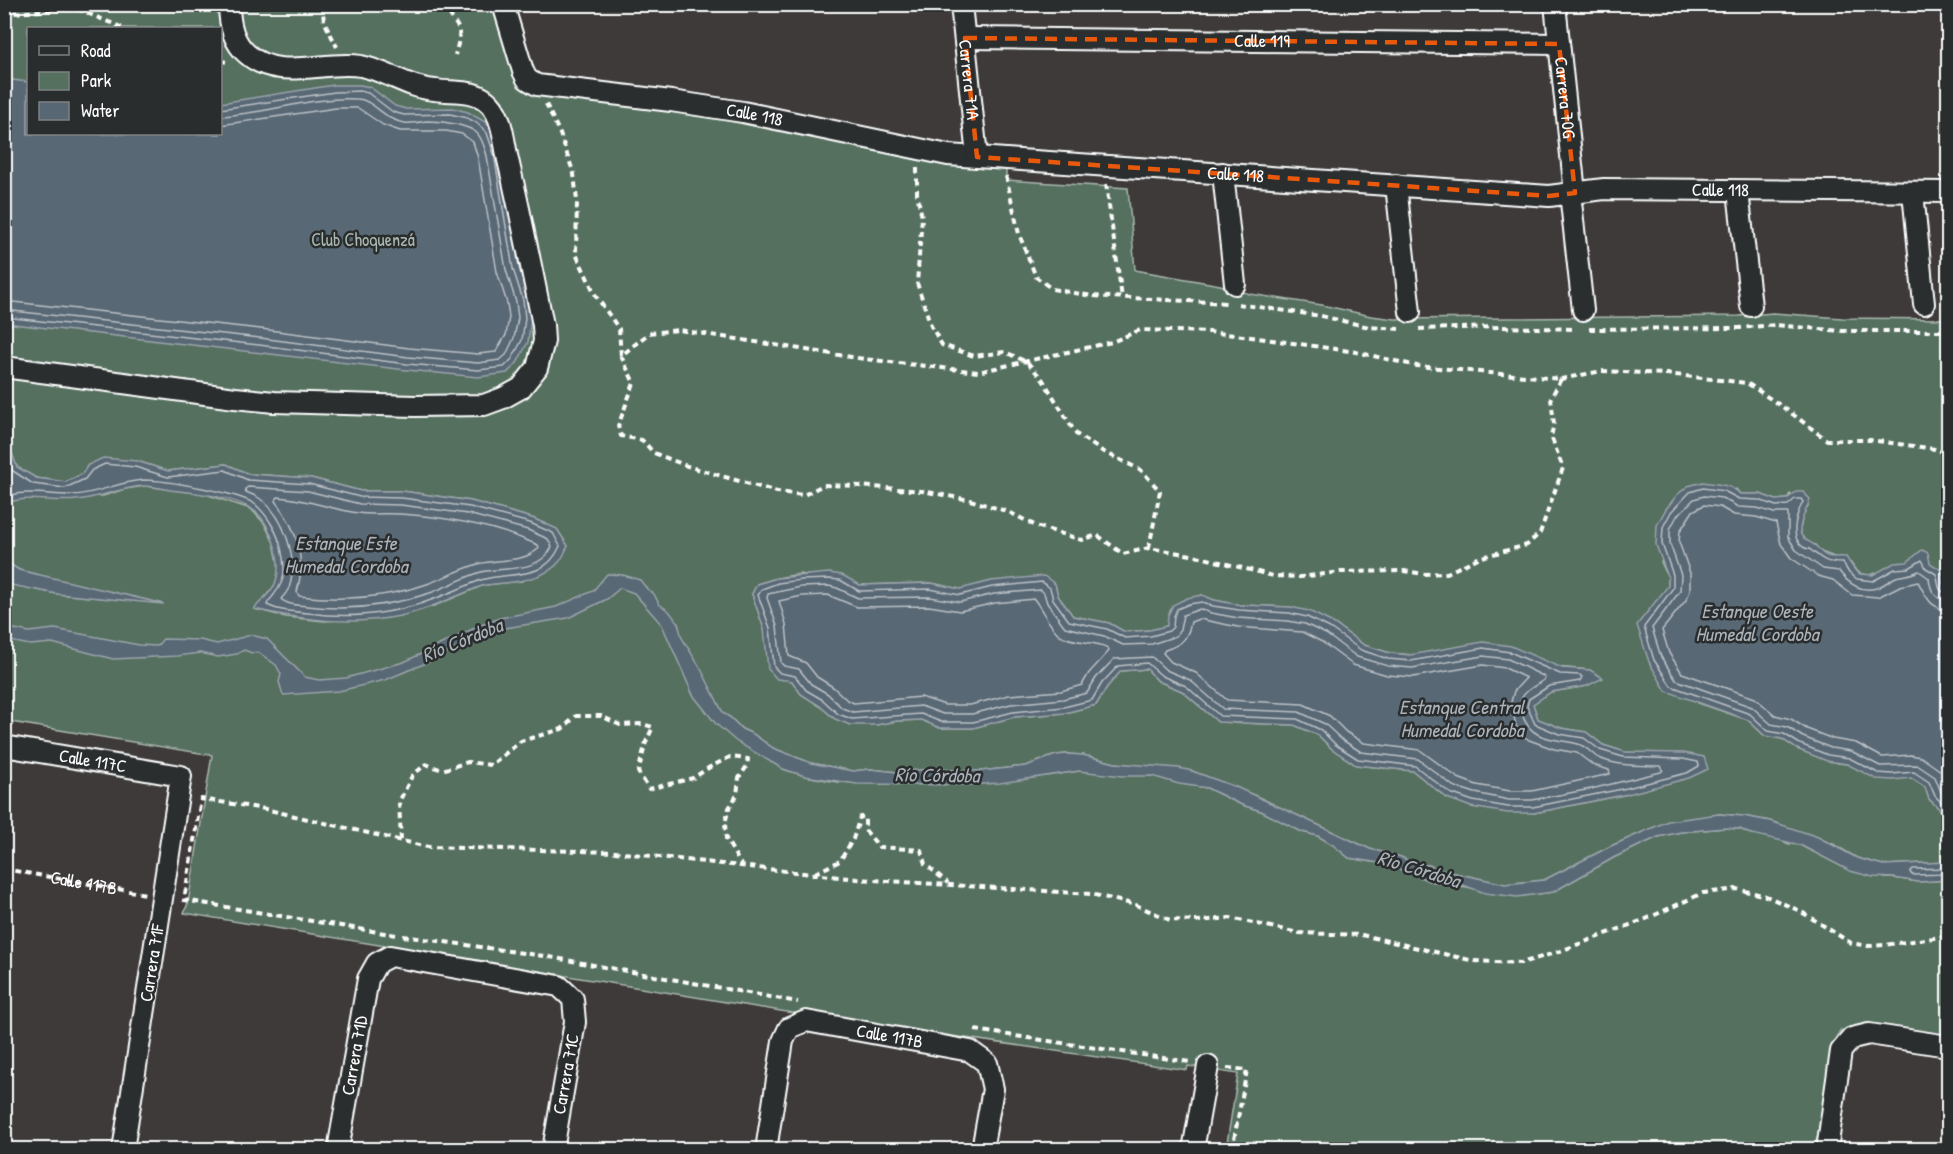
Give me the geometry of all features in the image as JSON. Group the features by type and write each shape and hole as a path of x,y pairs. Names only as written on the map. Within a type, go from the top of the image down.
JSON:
{"street":[{"path":"4,367 274,402 415,406 484,405 521,388 537,368 544,341 543,325 524,226 496,112 490,104 477,94 412,86 363,67 346,65 290,69 266,66 256,62 244,52 237,42 232,31 229,4"},
{"name":"Calle 118","path":"503,4 523,71 530,82 537,85 743,112 948,156 1550,196 1604,189 1948,192"},
{"name":"Carrera 71A","path":"961,4 976,157"},
{"name":"Carrera 70G","path":"1555,4 1583,310"},
{"name":"Calle 119","path":"965,38 1559,44"},
{"path":"1223,173 1235,284"},
{"path":"1396,185 1408,324"},
{"path":"1738,190 1751,306"},
{"path":"1913,192 1924,304"},
{"name":"Calle 117C","path":"4,746 181,776"},
{"name":"Carrera 71F","path":"123,1149 181,776"},
{"name":"Carrera 71D","path":"338,1149 368,979 377,963 390,956 559,986 573,999"},
{"name":"Carrera 71C","path":"553,1149 575,1022 573,999"},
{"name":"Calle 117B","path":"766,1149 783,1041 789,1028 806,1021 970,1051 987,1063 993,1089 982,1149"},
{"path":"1827,1149 1842,1051 1852,1038 1869,1034 1948,1046"},
{"path":"1193,1149 1208,1066"}],"path":[{"path":"322,4 324,21 332,39 343,51"},
{"path":"445,4 460,30 455,55"},
{"path":"4,14 61,9 80,10 121,27"},
{"path":"544,100 574,174 577,201 576,254 596,296 619,329 621,356 634,383 618,426 621,436 642,440 654,453 687,466 777,492 804,495 823,485 922,491 970,500 1009,512 1036,526 1082,540 1097,536 1123,554 1149,549 1197,556 1273,576 1301,577 1340,572 1447,573 1478,558 1527,545 1540,533 1563,468 1551,436 1554,424 1551,398 1561,379"},
{"path":"917,165 922,217 917,283 931,326 942,345 974,356 1005,352 1027,362 1043,380 1076,434 1102,451 1141,470 1160,491 1149,549"},
{"path":"1103,165 1122,298"},
{"path":"1005,170 1015,223 1036,277 1052,289 1092,296 1234,303 1321,316 1369,327 1408,324 1582,330 1739,328 1775,325 1842,331 1948,331"},
{"path":"621,356 649,333 679,330 864,359 978,372 1112,342 1140,330 1187,331 1251,337 1356,352 1417,366 1561,379 1602,371 1667,374 1747,383 1827,440 1870,440 1935,449 1948,454"},
{"path":"401,840 399,802 412,776 426,764 442,770 468,762 491,765 521,741 562,729 576,716 601,716 620,725 642,724 653,727 646,742 638,772 650,789 693,778 730,757 748,759 747,766 739,778 737,795 729,808 725,823 726,839 741,866"},
{"path":"806,1004 555,958 418,939 184,900 201,799 265,809 428,847 615,852 815,874 1091,894 1136,905 1170,920 1199,921 1230,918 1299,933 1362,935 1474,961 1521,963 1555,953 1646,919 1703,893 1737,889 1766,896 1800,911 1851,943 1868,946 1884,945 1948,936"},
{"path":"815,874 840,861 853,839 860,817 865,817 866,830 879,847 921,850 925,864 950,885"},
{"name":"Calle 117B","path":"4,869 162,897"},
{"path":"966,1029 1247,1070 1232,1149"}],"highlighted area":[{"path":"965,38 1559,44 1575,193 1549,196 977,157"}],"green space":[{"path":"4,5 493,5 517,82 530,93 730,121 943,165 1006,170 1006,180 1128,188 1135,270 1371,316 1395,319 1739,316 1773,313 1842,318 1948,319 1948,595 1943,583 1944,575 1940,569 1906,563 1869,575 1862,574 1856,571 1851,563 1821,552 1801,535 1804,511 1808,506 1790,494 1787,499 1776,500 1760,494 1740,494 1736,489 1661,562 1668,577 1668,586 1698,703 1748,720 1765,736 1782,739 1797,749 1838,763 1901,778 1911,778 1925,787 1929,799 1948,817 1948,862 1883,865 1857,858 1833,844 1770,821 1719,814 1657,826 1544,880 1505,884 1441,870 1429,865 1415,865 1401,857 1370,849 1256,796 1192,771 1115,763 1083,755 1067,754 1056,755 1026,766 981,771 931,769 897,772 870,769 853,771 811,763 773,748 742,729 723,713 697,663 688,682 693,695 783,769 805,776 837,782 908,785 1015,780 1079,771 1152,776 1207,788 1242,805 1261,811 1302,832 1318,836 1349,858 1379,863 1429,881 1523,896 1553,892 1615,857 1658,837 1681,832 1725,828 1740,829 1789,844 1800,845 1885,878 1918,882 1948,880 1948,1045 1846,1029 1840,1031 1835,1039 1815,1149 1226,1149 1238,1074 1188,1066 1187,1070 799,1014 184,913 188,903 212,755 5,721 5,583 57,594 160,603 19,570 5,561 5,504 14,499 103,496 145,486 205,494 251,509 264,523 274,543 279,567 276,584 255,609 286,617 324,621 400,616 434,606 484,585 522,581 568,546 557,529 532,518 471,501 402,491 361,491 311,478 249,474 226,464 168,471 137,461 88,465 82,474 66,482 36,478 17,467 11,451 4,449","holes":["800,574 860,585 931,583 960,589 1055,584 1058,596 1073,616 1109,623 1125,632 1167,626 1202,595 1240,605 1290,607 1333,623 1364,645 1390,653 1590,670 1587,686 1551,692 1533,704 1538,719 1561,728 1586,732 1603,745 1625,752 1658,754 1628,794 1534,813 1447,798 1413,771 1356,765 1332,749 1318,735 1294,725 1218,722 1182,691 1158,681 1147,669 1121,671 1107,687 1096,705 1065,713 1014,717 973,728 940,728 922,720 876,725 835,719 801,694 792,681 764,629 752,594 757,584"]}],"water":[{"name":"Club Choquenzá","path":"5,79 27,82 27,135 222,135 222,103 334,85 370,87 395,106 406,109 452,108 468,112 492,129 509,207 519,268 529,299 531,318 528,342 517,363 507,373 478,377 5,323"},
{"name":"Estanque Este Humedal Cordoba","path":"5,449 11,451 17,467 36,478 66,482 82,474 88,465 103,458 137,461 168,471 226,464 249,474 311,478 361,491 402,491 471,501 532,518 557,529 568,546 559,562 541,575 519,581 482,586 432,607 400,616 345,621 290,616 254,609 275,585 278,562 269,530 257,513 250,508 211,495 143,486 85,499 67,501 31,499 5,504"},
{"name":"Estanque Oeste Humedal Cordoba","path":"1703,482 1728,486 1740,494 1760,494 1776,500 1787,499 1796,492 1803,492 1810,499 1801,523 1802,537 1827,556 1846,557 1860,574 1873,575 1894,563 1907,562 1922,550 1928,553 1930,563 1940,569 1944,575 1943,583 1948,592 1948,817 1929,799 1925,787 1911,778 1876,779 1847,764 1827,761 1797,749 1782,739 1765,736 1748,720 1666,691 1649,662 1637,625 1668,586 1668,577 1656,545 1657,525 1677,495 1688,486"},
{"path":"5,561 19,570 164,604 57,594 6,584"},
{"name":"Estanque Central Humedal Cordoba","path":"829,573 842,575 860,585 931,583 960,589 991,581 1044,576 1055,584 1058,596 1073,616 1109,623 1125,632 1167,626 1168,615 1173,605 1187,598 1202,595 1240,605 1290,607 1309,611 1333,623 1364,645 1390,653 1410,655 1483,642 1511,646 1562,668 1590,670 1603,678 1587,686 1551,692 1533,704 1538,719 1561,728 1586,732 1603,745 1625,752 1684,753 1704,757 1708,769 1689,778 1628,794 1534,813 1508,813 1471,807 1447,798 1413,771 1356,765 1332,749 1318,735 1294,725 1218,722 1182,691 1158,681 1147,669 1121,671 1107,687 1096,705 1065,713 1014,717 973,728 940,728 921,720 876,725 850,725 835,719 801,694 792,681 777,679 768,669 764,629 752,594 757,584 777,578"},
{"name":"Río Córdoba","path":"607,574 623,575 640,580 654,594 659,604 669,611 678,623 682,638 701,669 723,713 742,729 773,748 811,763 853,771 870,769 897,772 931,769 981,771 1026,766 1056,755 1067,754 1083,755 1115,763 1179,768 1236,787 1370,849 1401,857 1415,865 1429,865 1441,870 1505,884 1544,880 1611,846 1668,821 1719,814 1770,821 1818,837 1857,858 1883,865 1948,862 1948,880 1918,882 1873,877 1850,871 1800,845 1748,833 1740,829 1725,828 1681,832 1658,837 1615,857 1553,892 1517,897 1485,893 1463,885 1429,881 1379,863 1349,858 1318,836 1302,832 1261,811 1242,805 1207,788 1179,784 1152,776 1123,776 1079,771 1000,783 968,785 857,784 805,776 783,769 737,742 716,724 693,695 662,625 634,593 620,588 607,599 568,618 505,628 385,680 339,691 283,695 279,682 281,674 276,665 258,652 252,653 244,650 237,654 218,657 200,653 113,659 52,643 30,645 5,640 5,627 29,632 55,629 139,645 157,646 163,639 200,640 217,644 251,635 267,639 305,677 319,680 346,678 404,662 500,618 556,607 593,591"}]}
